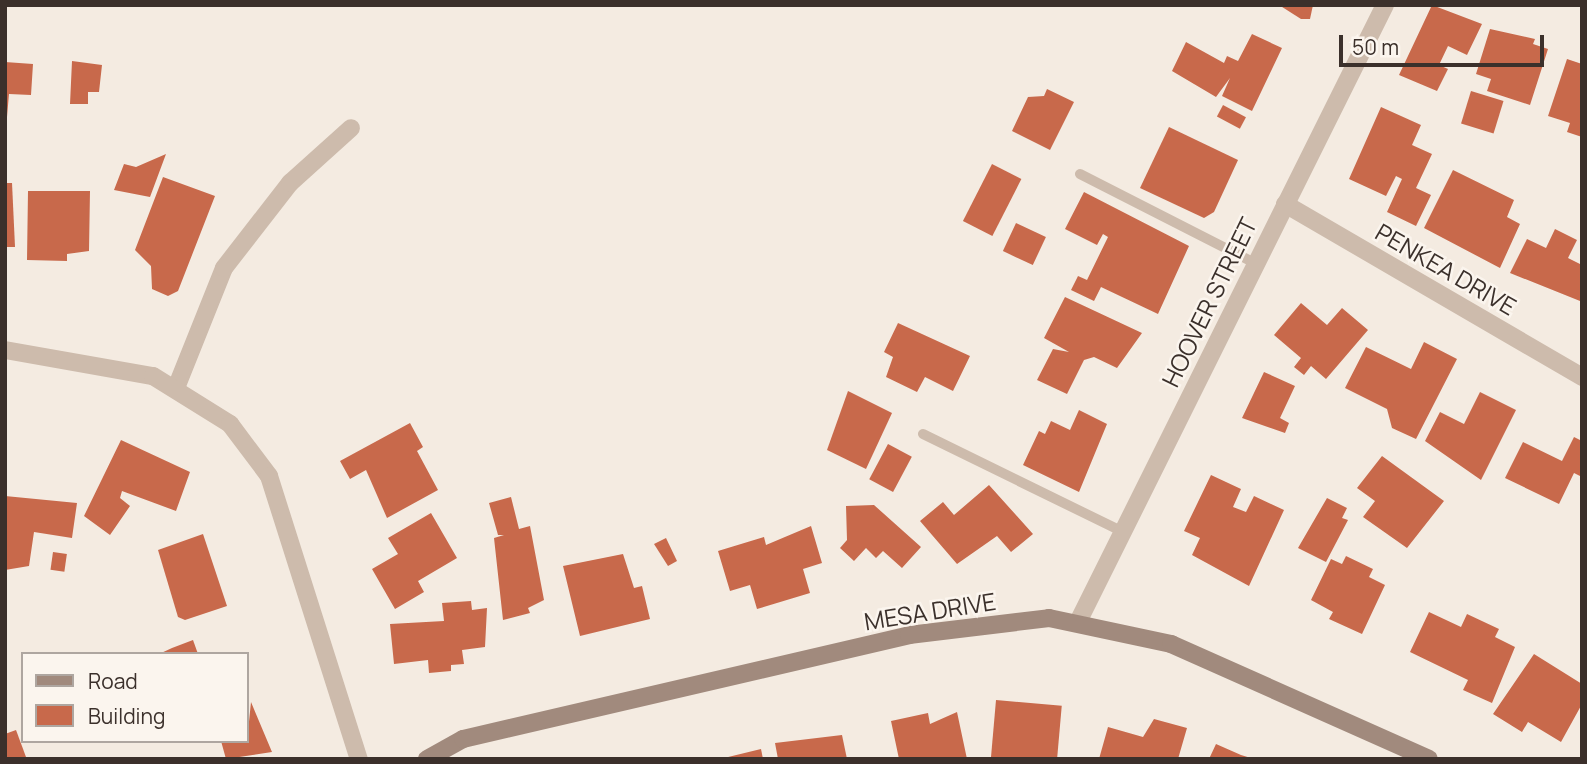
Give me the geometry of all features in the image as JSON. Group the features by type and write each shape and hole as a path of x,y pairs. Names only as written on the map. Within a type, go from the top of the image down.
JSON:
{"main road":[{"name":"MESA DRIVE","path":"427,759 463,738 909,635 1049,618 1078,622 1171,644 1429,759"}],"street":[{"name":"HOOVER STREET","path":"1078,622 1385,5"},
{"path":"176,388 224,268 290,183 351,128"},
{"name":"PENKEA DRIVE","path":"1285,204 1582,377"},
{"path":"5,350 118,366 176,388 230,424 269,476 359,759"}],"lane":[{"path":"1080,174 1255,263"},
{"path":"923,434 1123,532"}],"building":[{"path":"1279,5 1313,5 1310,19 1301,19"},
{"path":"1432,5 1482,24 1467,55 1448,46 1439,65 1448,69 1437,91 1399,75"},
{"path":"1490,29 1535,39 1533,44 1548,49 1530,105 1487,91 1491,79 1476,74"},
{"path":"1252,34 1282,48 1252,111 1222,96 1230,78 1216,97 1172,71 1186,42 1224,63 1227,56 1238,61"},
{"path":"1567,59 1582,64 1582,137 1567,132 1570,123 1548,116"},
{"path":"72,61 102,65 99,92 88,92 88,104 70,104"},
{"path":"5,62 33,64 31,95 9,94 7,117"},
{"path":"1047,89 1074,102 1050,150 1012,131 1028,97 1044,96"},
{"path":"1471,91 1504,101 1494,133 1461,124"},
{"path":"1223,105 1246,117 1240,129 1217,116"},
{"path":"1381,107 1421,125 1412,145 1432,154 1416,188 1431,195 1416,226 1387,212 1402,179 1396,176 1386,196 1349,179"},
{"path":"1169,127 1238,160 1214,212 1204,218 1140,188"},
{"path":"166,154 150,197 114,190 124,164 136,167"},
{"path":"992,164 1021,179 992,236 963,221"},
{"path":"1453,170 1514,200 1507,217 1520,224 1500,268 1424,228"},
{"path":"163,177 215,196 178,291 168,296 152,289 151,266 135,250"},
{"path":"5,183 12,183 15,247 5,247"},
{"path":"28,191 90,191 89,251 67,254 67,261 27,260"},
{"path":"1084,192 1189,246 1158,314 1101,287 1094,301 1071,290 1078,276 1087,280 1108,237 1103,234 1097,245 1065,229"},
{"path":"1016,223 1046,237 1033,265 1003,251"},
{"path":"1555,229 1577,240 1568,258 1582,265 1580,301 1510,273 1527,239 1546,248"},
{"path":"1065,297 1142,333 1117,368 1094,357 1084,360 1067,394 1037,380 1053,349 1069,352 1044,338"},
{"path":"1301,303 1327,325 1342,308 1368,330 1326,379 1311,366 1304,375 1294,367 1301,358 1274,335"},
{"path":"898,323 970,356 953,391 925,377 917,392 886,377 893,357 884,352"},
{"path":"1424,342 1457,359 1416,439 1392,428 1387,409 1345,388 1366,347 1411,369"},
{"path":"1264,372 1295,386 1280,418 1289,423 1285,433 1242,418"},
{"path":"848,391 892,413 866,469 827,450"},
{"path":"1480,392 1516,410 1481,480 1425,441 1440,412 1464,424"},
{"path":"1079,410 1107,424 1079,492 1023,465 1039,431 1045,434 1051,421 1070,430"},
{"path":"410,423 423,447 417,451 438,490 387,518 366,470 350,479 340,461"},
{"path":"1574,437 1582,441 1582,477 1574,473 1559,504 1505,478 1523,442 1562,461"},
{"path":"121,440 190,472 176,511 122,491 120,498 130,506 110,535 84,516"},
{"path":"888,444 912,457 893,492 869,479"},
{"path":"1382,456 1444,501 1407,548 1363,517 1375,501 1357,488"},
{"path":"1211,475 1241,489 1233,507 1246,512 1254,496 1284,510 1249,586 1192,555 1200,538 1184,531"},
{"path":"989,485 1033,534 1011,552 997,536 957,564 920,521 943,502 954,515"},
{"path":"5,496 77,503 72,538 34,532 29,566 5,570"},
{"path":"511,497 519,529 530,526 544,600 528,608 530,613 503,620 494,538 504,535 498,535 489,503"},
{"path":"1327,498 1347,508 1342,518 1348,520 1326,562 1298,548"},
{"path":"874,505 921,547 902,568 883,551 876,558 866,548 854,561 840,548 847,540 846,506"},
{"path":"431,513 457,558 418,581 424,592 395,609 372,569 398,554 388,538"},
{"path":"811,526 822,563 803,569 810,593 757,609 750,585 730,591 718,551 764,537 766,545"},
{"path":"203,534 227,606 185,620 178,617 158,550"},
{"path":"666,538 677,561 668,566 654,544"},
{"path":"53,552 67,554 64,572 50,570"},
{"path":"623,554 634,588 642,586 650,619 580,636 563,566"},
{"path":"1346,556 1373,569 1369,577 1385,585 1362,634 1329,619 1333,612 1311,600 1331,559 1342,564"},
{"path":"471,601 472,610 487,608 485,647 462,650 464,664 451,665 451,671 429,673 428,660 394,664 390,624 444,621 442,603"},
{"path":"1429,612 1461,627 1467,614 1499,629 1495,637 1515,647 1492,703 1463,690 1468,680 1410,652"},
{"path":"193,640 197,652 163,652"},
{"path":"1534,654 1582,684 1582,704 1561,742 1528,722 1522,732 1493,714"},
{"path":"996,700 1062,706 1057,759 991,758"},
{"path":"251,702 272,752 226,759 222,743 248,743"},
{"path":"957,712 967,759 899,759 891,721 928,713 930,724"},
{"path":"1154,719 1187,728 1178,759 1099,759 1108,727 1143,737"},
{"path":"16,730 26,757 5,759 5,734"},
{"path":"842,735 847,759 778,759 775,743"},
{"path":"1216,744 1241,755 1254,759 1209,759"},
{"path":"761,749 763,759 724,759 724,758"}]}
